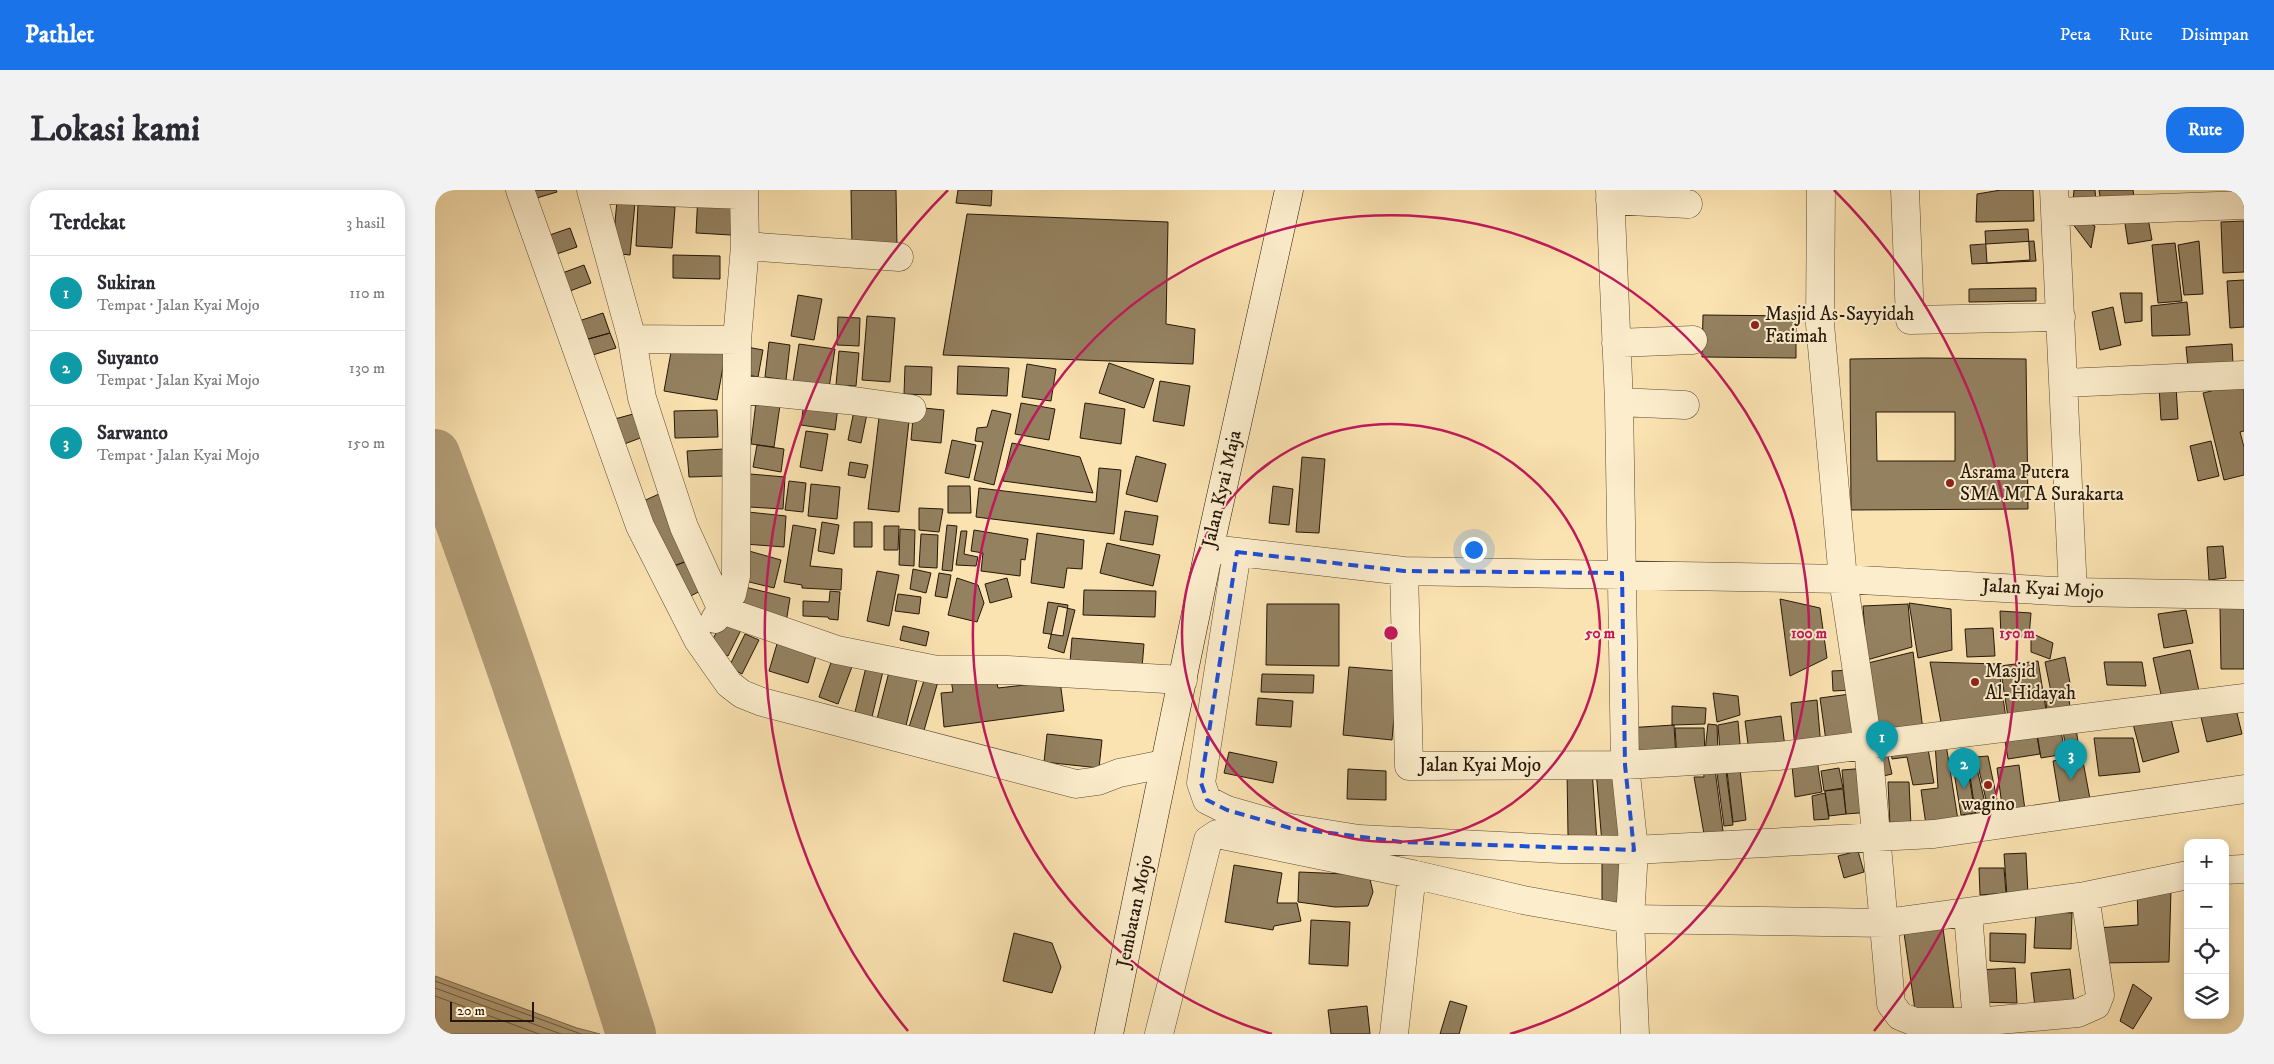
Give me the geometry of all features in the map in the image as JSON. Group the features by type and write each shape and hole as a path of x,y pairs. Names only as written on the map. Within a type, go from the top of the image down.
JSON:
{"street":[{"path":"519,190 640,526 698,640 729,684 742,694 762,702 1076,784 1098,781 1119,773 1163,776"},
{"path":"591,190 633,339 643,398 684,527 722,610 837,650 937,670 1007,670 1183,680"},
{"path":"610,190 744,192 745,246 737,340 736,567 732,594 698,640"},
{"name":"Jalan Kyai Maja","path":"1163,776 1209,550 1289,190"},
{"path":"1821,190 1820,324 1843,579 1869,745 1891,1004 1900,1016 1915,1022 1977,1022 2078,1013 2096,1006 2100,995 2085,896"},
{"path":"1905,190 1910,320 2061,317"},
{"path":"1635,1034 1630,919 1634,850 1625,765 1619,402 1610,195 1688,204"},
{"path":"2073,592 2055,201 2244,205"},
{"path":"745,246 899,257"},
{"path":"633,339 737,340"},
{"path":"1616,343 1693,340"},
{"path":"2064,383 2244,375"},
{"path":"737,389 847,400 912,409"},
{"path":"1619,402 1685,405"},
{"name":"Jalan Kyai Mojo","path":"1209,550 1404,571 1622,573 1843,579 2073,592 2244,595"},
{"path":"1237,552 1201,783 1207,800 1227,810 1290,828 1359,839 1560,849 1634,850 1935,834 2244,789"},
{"name":"Jalan Kyai Mojo","path":"1404,571 1409,766 1625,765 1778,756 2244,698"},
{"name":"Jembatan Mojo","path":"1109,1034 1163,776"},
{"path":"1159,1034 1209,840 1211,836 1217,834 1412,874 1523,900 1630,919 1885,924 1968,914 2085,896 2184,876"},
{"path":"1394,1034 1412,874"},
{"path":"1968,914 1977,1022"}],"highlighted area":[{"path":"1237,552 1404,571 1622,573 1625,765 1634,850 1401,842 1290,828 1227,810 1207,800 1201,783"}],"water":[{"path":"435,976 577,1028 600,1034 435,1034"}],"building":[{"path":"525,190 556,190 557,192 530,200"},
{"path":"851,190 896,190 897,248 852,248"},
{"path":"958,190 992,190 991,206 956,203"},
{"path":"2001,190 2033,190 2034,221 1976,222 1977,194"},
{"path":"2074,190 2095,190 2096,202 2073,201"},
{"path":"2099,190 2133,190 2134,197 2101,202"},
{"path":"698,194 733,196 731,235 696,233"},
{"path":"617,201 635,203 630,255 612,253"},
{"path":"638,205 675,207 672,248 636,246"},
{"path":"2147,213 2152,240 2128,244 2124,217"},
{"path":"967,214 1168,222 1166,324 1195,329 1193,364 943,355"},
{"path":"2074,216 2095,226 2091,248 2069,219"},
{"path":"2244,221 2244,272 2223,273 2221,222"},
{"path":"570,228 577,247 551,256 544,237"},
{"path":"2028,229 2030,260 1987,263 1985,231"},
{"path":"2034,241 2036,261 1972,264 1970,245"},
{"path":"2199,241 2203,294 2184,295 2178,245"},
{"path":"2175,243 2182,301 2158,303 2152,245"},
{"path":"673,255 720,256 720,279 673,278"},
{"path":"584,265 591,283 562,294 557,275"},
{"path":"2244,280 2244,327 2230,328 2227,281"},
{"path":"2036,288 2036,301 1969,302 1969,289"},
{"path":"2120,293 2142,293 2142,321 2125,323"},
{"path":"798,295 822,299 814,340 791,336"},
{"path":"2187,302 2190,335 2152,336 2151,306"},
{"path":"2113,307 2121,345 2100,350 2092,312"},
{"path":"603,313 610,333 581,341 576,322"},
{"path":"1703,315 1796,316 1796,358 1702,357"},
{"path":"867,316 895,318 890,382 862,380"},
{"path":"838,317 860,318 859,346 837,345"},
{"path":"610,333 616,348 586,357 581,341"},
{"path":"673,341 726,351 717,400 664,391"},
{"path":"769,342 790,345 786,380 765,377"},
{"path":"799,344 835,349 829,388 793,382"},
{"path":"2232,344 2233,364 2188,367 2186,347"},
{"path":"747,347 763,350 758,377 743,374"},
{"path":"839,351 859,353 856,386 836,385"},
{"path":"1850,359 2026,359 2028,509 1851,510","holes":["1876,412 1955,412 1955,461 1877,461"]},
{"path":"1109,363 1154,379 1144,408 1099,393"},
{"path":"1027,364 1056,369 1051,401 1022,397"},
{"path":"905,366 932,367 931,395 904,394"},
{"path":"958,366 1009,368 1007,396 957,394"},
{"path":"1160,381 1190,386 1184,426 1153,421"},
{"path":"2244,383 2244,431 2240,432 2244,447 2244,475 2224,480 2203,393"},
{"path":"2176,386 2178,419 2161,420 2159,387"},
{"path":"756,402 780,405 774,447 751,444"},
{"path":"804,402 838,407 835,430 801,425"},
{"path":"1021,403 1055,409 1049,440 1015,434"},
{"path":"1085,403 1125,409 1121,444 1080,438"},
{"path":"855,406 868,409 861,443 848,440"},
{"path":"914,407 944,410 941,443 911,440"},
{"path":"880,409 910,412 899,512 868,509"},
{"path":"717,410 718,437 675,438 674,411"},
{"path":"992,410 1011,414 994,485 974,480 983,442 975,441 977,428 987,427"},
{"path":"637,413 643,437 619,446 611,420"},
{"path":"806,431 828,434 822,471 800,467"},
{"path":"952,440 976,445 969,478 945,473"},
{"path":"2211,441 2219,476 2198,481 2190,446"},
{"path":"1012,443 1080,457 1093,493 1003,481"},
{"path":"757,445 784,449 781,472 753,467"},
{"path":"725,449 726,476 689,477 687,451"},
{"path":"1136,456 1166,464 1157,502 1126,494"},
{"path":"1302,457 1325,459 1319,533 1296,532"},
{"path":"850,462 868,465 865,478 848,475"},
{"path":"1099,468 1121,470 1114,534 976,517 979,488 1096,502"},
{"path":"750,474 785,477 783,509 749,507"},
{"path":"789,481 806,483 803,512 785,510"},
{"path":"811,484 840,487 837,519 808,516"},
{"path":"948,486 970,486 971,513 948,513"},
{"path":"1273,486 1293,489 1289,525 1269,523"},
{"path":"659,494 687,561 669,568 639,503"},
{"path":"919,508 943,509 939,532 919,530"},
{"path":"1125,511 1158,516 1153,545 1120,540"},
{"path":"748,512 786,516 784,547 745,544"},
{"path":"822,522 839,525 834,554 818,551"},
{"path":"854,522 872,522 872,547 854,547"},
{"path":"793,525 816,529 810,566 842,569 841,590 802,588 802,585 784,582"},
{"path":"947,525 957,526 952,571 942,570"},
{"path":"884,526 899,526 898,550 884,550"},
{"path":"900,529 915,530 914,566 899,565"},
{"path":"974,530 1028,539 1025,560 1021,559 1020,576 981,571 983,553 971,551"},
{"path":"961,531 967,531 964,554 978,557 976,566 956,565"},
{"path":"1037,533 1084,540 1082,569 1067,568 1064,588 1031,583"},
{"path":"921,534 938,535 937,568 919,567"},
{"path":"1107,543 1160,555 1153,586 1100,573"},
{"path":"2223,546 2226,578 2209,580 2207,547"},
{"path":"749,551 781,560 774,588 741,580"},
{"path":"687,561 702,590 685,599 669,568"},
{"path":"913,569 931,573 926,593 910,589"},
{"path":"877,571 899,575 889,626 867,621"},
{"path":"939,573 951,575 947,598 935,596"},
{"path":"957,578 978,585 984,603 977,622 948,615"},
{"path":"1007,578 1012,597 990,603 985,584"},
{"path":"745,587 790,598 786,623 735,600"},
{"path":"1084,590 1156,591 1155,617 1083,615"},
{"path":"830,591 840,592 838,620 829,619 828,617 803,616 803,601 829,602"},
{"path":"898,594 921,597 919,614 895,611"},
{"path":"1780,599 1820,608 1827,658 1790,676"},
{"path":"1048,602 1068,605 1063,636 1043,633"},
{"path":"1909,603 1951,609 1952,650 1918,658"},
{"path":"1267,604 1339,604 1339,666 1266,665"},
{"path":"1908,604 1912,647 1867,660 1863,606"},
{"path":"1058,606 1075,610 1064,653 1048,648"},
{"path":"2220,608 2244,608 2244,669 2221,669"},
{"path":"2186,610 2193,643 2164,648 2158,614"},
{"path":"2000,611 2031,613 2029,637 2001,637"},
{"path":"723,619 742,628 728,656 709,647"},
{"path":"903,626 929,632 926,646 900,640"},
{"path":"1993,628 1995,656 1967,657 1965,629"},
{"path":"2031,633 2053,643 2050,659 2031,652"},
{"path":"745,634 759,640 742,674 729,667"},
{"path":"779,637 818,649 808,683 769,671"},
{"path":"1072,638 1144,644 1142,668 1070,662"},
{"path":"2190,650 2199,691 2162,699 2153,658"},
{"path":"1913,652 1923,730 1873,733 1868,663"},
{"path":"834,654 856,656 838,704 819,697"},
{"path":"2065,657 2071,688 2051,692 2045,662"},
{"path":"868,659 885,663 871,721 854,716"},
{"path":"2038,661 2047,716 2009,723 2000,666"},
{"path":"1930,662 1998,664 2006,718 1942,728"},
{"path":"2104,662 2142,662 2146,686 2107,685"},
{"path":"891,664 919,671 905,730 876,723"},
{"path":"1349,667 1398,671 1392,740 1343,735"},
{"path":"1852,670 1853,690 1833,691 1832,671"},
{"path":"950,673 995,674 998,688 1060,681 1064,711 944,727 941,693 953,692"},
{"path":"926,674 939,678 923,734 908,730"},
{"path":"1262,674 1314,675 1313,693 1261,692"},
{"path":"1713,693 1738,696 1740,715 1717,722"},
{"path":"1858,693 1864,737 1826,741 1820,698"},
{"path":"2068,694 2072,719 2049,722 2045,697"},
{"path":"1258,698 1293,701 1291,727 1256,725"},
{"path":"1817,700 1821,747 1795,749 1791,703"},
{"path":"2235,705 2242,734 2207,742 2200,713"},
{"path":"1672,706 1706,708 1705,724 1672,725"},
{"path":"2169,711 2179,752 2143,762 2132,720"},
{"path":"1781,716 1785,747 1749,752 1745,721"},
{"path":"1738,721 1740,744 1720,751 1718,725"},
{"path":"2075,722 2080,755 2067,757 2062,724"},
{"path":"1708,724 1717,725 1718,752 1705,751"},
{"path":"1674,725 1676,759 1629,760 1626,728"},
{"path":"2060,725 2065,754 2041,758 2036,727"},
{"path":"1675,728 1704,728 1705,757 1677,759"},
{"path":"2036,730 2040,754 2008,759 2004,735"},
{"path":"1047,734 1102,740 1099,768 1044,762"},
{"path":"1945,738 1958,820 1926,825 1921,790 1938,788 1935,743"},
{"path":"2094,738 2133,738 2140,772 2099,776"},
{"path":"1927,743 1934,783 1913,785 1907,757 1892,759 1891,747"},
{"path":"1886,748 1892,774 1879,777 1872,751"},
{"path":"1229,752 1277,762 1273,783 1224,773"},
{"path":"1816,753 1822,792 1795,797 1791,755"},
{"name":"wagino","path":"1988,756 2000,814 1990,817 1976,757"},
{"path":"2082,756 2090,799 2060,804 2053,761"},
{"path":"1975,760 1988,816 1976,816 1968,763"},
{"path":"1739,761 1746,820 1733,822 1726,763"},
{"path":"1714,762 1723,831 1704,834 1694,777 1704,777 1703,764"},
{"path":"1725,764 1733,825 1724,826 1716,766"},
{"path":"1967,764 1975,813 1961,815 1953,766"},
{"path":"2019,765 2025,810 2003,813 1997,768"},
{"path":"1613,768 1624,838 1602,844 1596,770"},
{"path":"1839,768 1843,788 1824,791 1821,771"},
{"path":"1867,768 1872,812 1846,814 1842,770"},
{"path":"1348,769 1386,771 1386,800 1347,799"},
{"path":"1592,769 1597,843 1568,835 1567,771"},
{"path":"1888,782 1909,782 1911,826 1890,826"},
{"path":"1843,789 1846,814 1829,816 1825,791"},
{"path":"1825,793 1829,819 1814,820 1812,796"},
{"path":"1858,851 1864,872 1844,878 1838,856"},
{"path":"1617,852 1627,904 1602,912 1602,853"},
{"path":"2026,853 2028,895 2007,896 2004,854"},
{"path":"1234,865 1282,873 1277,903 1297,903 1301,921 1274,926 1273,930 1225,922"},
{"path":"1979,868 2004,868 2006,893 1980,895"},
{"path":"1299,872 1369,875 1373,892 1368,906 1335,907 1298,902"},
{"path":"2137,886 2171,889 2169,962 2100,963 2098,928 2138,925"},
{"path":"2036,911 2072,913 2071,949 2034,948"},
{"path":"1311,920 1350,922 1348,966 1309,964"},
{"path":"1943,928 1954,1012 1916,1017 1904,933"},
{"path":"1014,933 1052,943 1061,967 1052,993 1003,981"},
{"path":"1990,933 2026,934 2025,963 1990,961"},
{"path":"2015,968 2017,1003 1979,1002 1977,970"},
{"path":"2070,969 2074,1003 2035,1007 2031,973"},
{"path":"2133,984 2152,998 2133,1029 2120,1021"},
{"path":"1450,1001 1467,1006 1459,1034 1440,1034"},
{"path":"1367,1006 1370,1034 1331,1034 1328,1010"}],"waterway":[{"path":"435,454 537,742 631,1034"}],"place":[{"name":"Masjid As-Sayyidah Fatimah","path":"1755,325"},
{"name":"Asrama Putera SMA MTA Surakarta","path":"1950,483"},
{"name":"Masjid Al-Hidayah","path":"1975,682"},
{"name":"Sukiran","path":"1882,762"},
{"name":"Sarwanto","path":"2071,780"},
{"name":"wagino","path":"1988,785"},
{"name":"Suyanto","path":"1964,789"}]}
